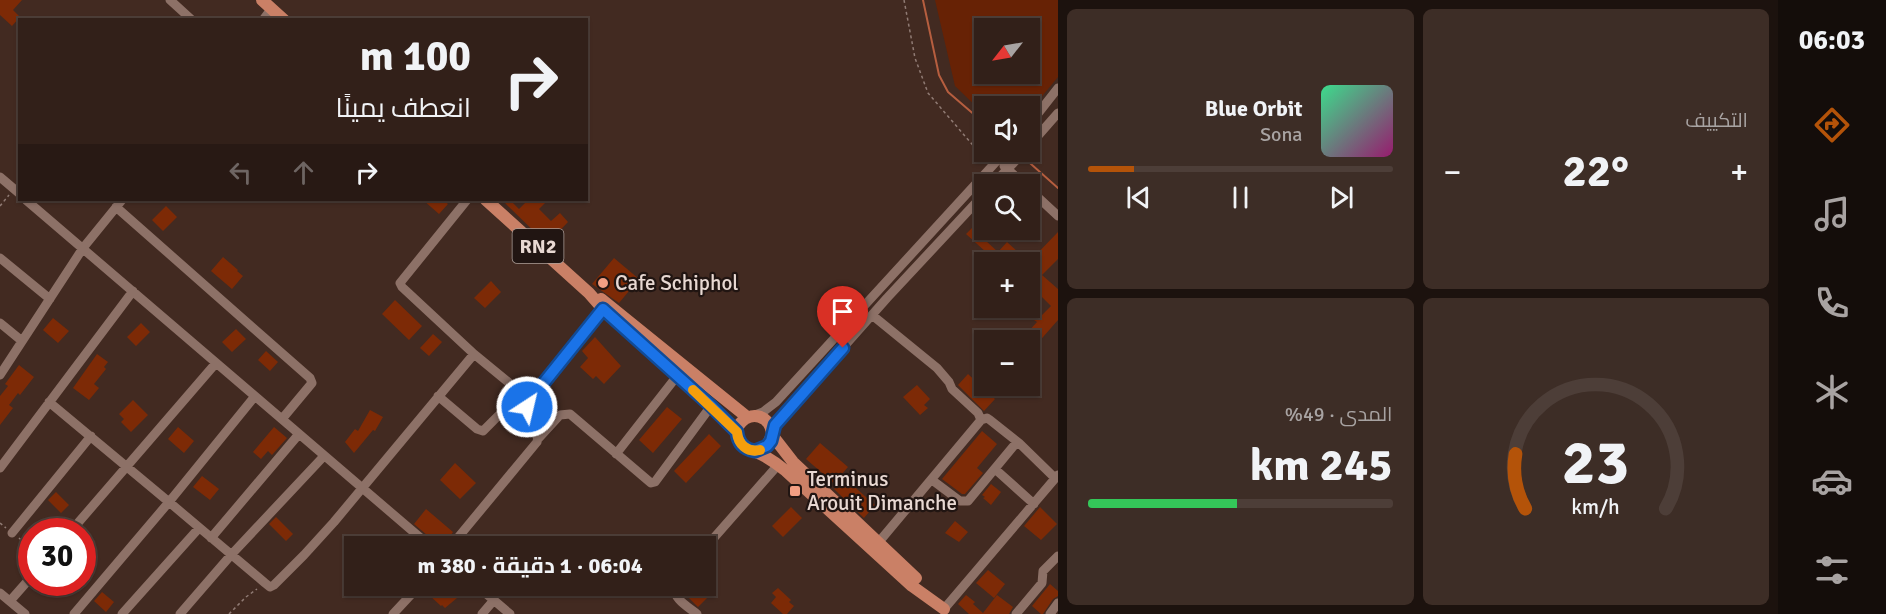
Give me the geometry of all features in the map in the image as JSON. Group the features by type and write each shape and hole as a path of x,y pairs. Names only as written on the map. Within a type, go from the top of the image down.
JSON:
{"main road":[{"path":"267,4 282,18"},
{"name":"RN2","path":"487,201 605,306 711,406 737,432 744,447 778,465 794,478 912,586 947,612"},
{"name":"RN2","path":"605,306 751,416 760,416 768,422 772,433 793,462 924,586 947,612"},
{"path":"737,432 738,426 751,416"},
{"path":"755,451 767,446 772,433"}],"street":[{"path":"170,0 190,18"},
{"path":"1040,111 1058,88"},
{"path":"1040,132 1058,113"},
{"path":"751,416 763,412 776,402 996,162"},
{"path":"1007,162 1016,174"},
{"path":"1002,174 1014,162"},
{"path":"0,177 17,191"},
{"path":"1040,199 1058,216"},
{"path":"27,201 418,536"},
{"path":"466,201 400,283 474,354 530,400"},
{"path":"0,375 84,249 119,203 310,378 312,383 282,419"},
{"path":"772,433 780,418 974,205"},
{"path":"0,258 50,299"},
{"path":"0,468 133,291"},
{"path":"538,439 537,431 527,413 527,404 605,306"},
{"path":"872,315 937,368 952,389 978,413 981,420"},
{"path":"0,323 22,341"},
{"path":"50,402 270,587 304,555 474,354"},
{"path":"82,518 216,363"},
{"path":"616,454 677,376"},
{"path":"438,396 477,429 483,431 521,393"},
{"path":"74,614 170,502 255,396"},
{"path":"459,536 560,415 570,414 649,483 655,482 711,406"},
{"path":"878,543 981,420 987,418 990,420 1057,477 947,612"},
{"path":"211,538 299,434"},
{"path":"12,533 91,436"},
{"path":"932,480 960,501 968,501 1017,442"},
{"path":"180,614 231,555 324,456"},
{"path":"716,536 778,465"},
{"path":"995,469 1034,504"},
{"path":"122,614 199,528"},
{"path":"1016,614 1042,583 1042,571 1058,556"},
{"path":"10,601 18,592"},
{"path":"0,593 25,614"},
{"path":"393,614 410,596"},
{"path":"489,596 510,614"},
{"path":"676,596 697,614"},
{"path":"482,614 494,600"},
{"path":"1050,614 1058,603"}],"path":[{"path":"904,0 915,58 928,93 974,147"},
{"path":"0,206 17,191"},
{"path":"230,614 253,591 270,587"}],"shaded area":[{"path":"935,0 1058,0 1058,77 1040,99 1040,96 974,96 974,104 955,86"}],"building":[{"path":"0,0 22,0 13,10 20,17 12,26 0,15"},
{"path":"424,201 444,201 448,204 439,214"},
{"path":"511,201 519,209 527,201 547,201 539,209 551,221 560,213 568,222 547,244 505,203"},
{"path":"166,206 177,217 163,231 152,220"},
{"path":"972,228 974,240 985,240 998,252 986,252 966,234"},
{"path":"1058,232 1058,259 1042,275 1058,289 1058,320 1040,340 1040,330 1030,330 1037,322 1034,320 1036,318 1040,318 1051,306 1040,295 1039,252"},
{"path":"1007,242 1018,252 998,252"},
{"path":"223,257 243,276 232,289 211,271"},
{"path":"614,258 639,279 619,303 592,284"},
{"path":"491,281 501,292 485,308 474,298"},
{"path":"395,300 422,326 409,340 382,314"},
{"path":"53,318 69,331 58,343 43,330"},
{"path":"141,323 150,332 136,346 127,337"},
{"path":"236,329 246,339 232,352 222,342"},
{"path":"433,334 442,342 429,356 420,348"},
{"path":"595,337 621,366 604,384 596,376 593,379 580,367 588,358 582,351"},
{"path":"266,351 278,362 270,371 258,360"},
{"path":"97,354 108,362 104,367 106,369 94,384 99,388 89,400 73,388"},
{"path":"19,365 34,377 9,405 13,408 0,425 0,396 8,386 5,384"},
{"path":"968,374 974,380 974,396 992,396 995,399 984,411 958,385"},
{"path":"917,385 930,399 924,405 928,408 920,415 903,397"},
{"path":"133,400 148,415 131,432 121,422 124,419 119,414"},
{"path":"667,407 682,419 653,453 639,440"},
{"path":"370,410 383,417 375,431 373,430 354,453 345,442 355,429 358,431"},
{"path":"178,427 194,441 184,453 168,439"},
{"path":"274,427 287,438 272,455 268,451 261,459 253,452"},
{"path":"982,431 997,444 977,468 983,473 965,494 962,494 942,479"},
{"path":"709,434 721,446 686,483 674,471"},
{"path":"820,443 848,467 841,475 875,505 864,518 834,489 837,486 806,459"},
{"path":"455,463 476,483 460,499 440,480"},
{"path":"202,476 219,489 210,500 193,487"},
{"path":"991,484 1001,492 991,505 982,495"},
{"path":"56,492 69,505 61,513 48,500"},
{"path":"791,507 802,518 783,537 772,526"},
{"path":"1040,507 1057,524 1041,540 1024,526"},
{"path":"426,509 453,532 450,536 428,536 414,524"},
{"path":"276,517 293,534 286,541 269,524"},
{"path":"955,521 968,532 959,542 945,533"},
{"path":"988,570 1005,584 994,598 976,583"},
{"path":"1050,584 1058,591 1058,596 1041,614 1032,606"},
{"path":"778,588 794,606 787,614 783,614 771,603 776,597 772,593"},
{"path":"102,592 114,602 106,612 94,601"},
{"path":"966,595 983,613 997,595 1013,607 1009,614 969,614 958,604"},
{"path":"430,596 459,596 445,608"},
{"path":"687,596 709,596 698,607"}],"waterway":[{"path":"923,0 939,75 948,92 974,114"},
{"path":"1029,162 1058,188"}],"slow traffic":[{"path":"693,390 737,432 740,443 744,447 749,450 760,450"}],"place":[{"name":"Cafe Schiphol","path":"603,283"},
{"name":"Terminus Arouit Dimanche","path":"795,491"}],"route":[{"path":"527,407 530,400 603,309 711,406 737,432 740,443 744,447 749,450 762,450 771,441 775,425 843,348"}]}
